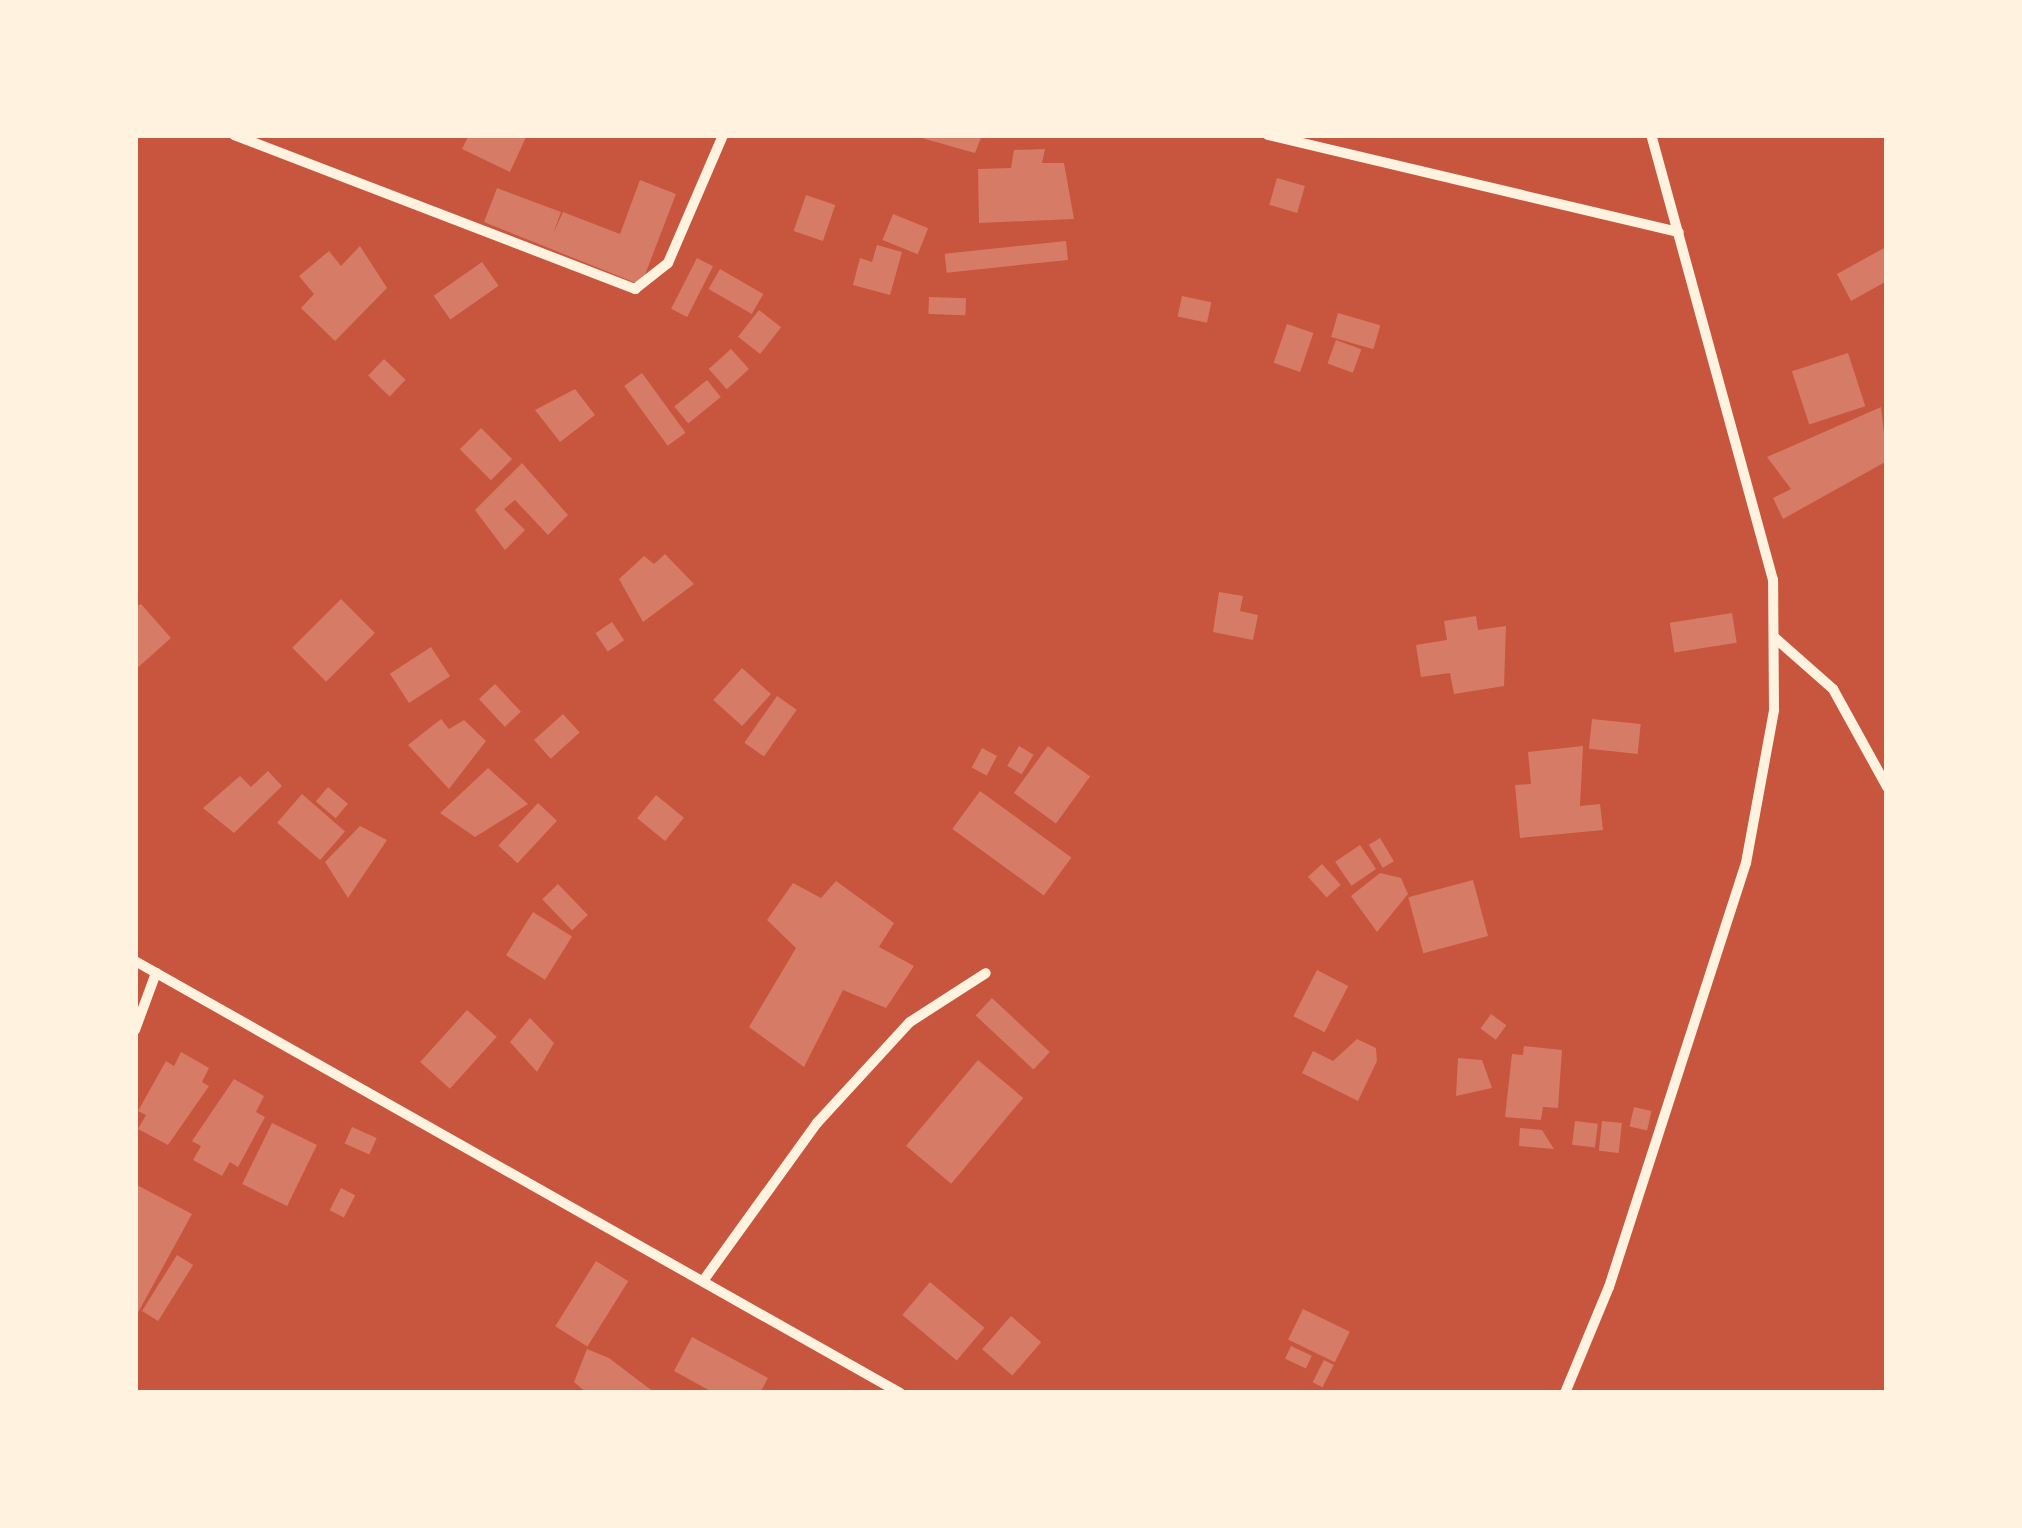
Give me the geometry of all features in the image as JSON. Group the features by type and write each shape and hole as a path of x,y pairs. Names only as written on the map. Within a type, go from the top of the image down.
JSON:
{"street":[{"path":"234,135 635,288 668,263 723,135"},
{"path":"1268,135 1679,232"},
{"path":"1565,1393 1610,1286 1746,862 1774,710 1774,580 1651,135"},
{"path":"1774,637 1833,689 1887,787"},
{"path":"135,961 900,1393"},
{"path":"702,1281 817,1123 883,1050 986,972"},
{"path":"135,1030 156,973"}],"building":[{"path":"469,135 527,135 510,172 462,149"},
{"path":"911,135 982,135 975,153"},
{"path":"1045,149 1042,163 1064,163 1074,219 979,223 978,169 1011,168 1014,150"},
{"path":"1277,178 1305,186 1297,213 1269,205"},
{"path":"640,180 676,194 641,285 484,222 497,188 561,212 553,234 563,212 620,234"},
{"path":"806,195 835,205 823,241 794,231"},
{"path":"893,214 928,228 918,254 883,240"},
{"path":"1066,241 1068,260 947,273 945,254"},
{"path":"877,245 902,252 890,295 853,285 860,258 872,262"},
{"path":"360,246 387,288 335,341 301,308 314,294 299,276 329,251 341,266"},
{"path":"1884,248 1887,281 1851,301 1837,274"},
{"path":"697,258 713,266 687,317 671,309"},
{"path":"482,262 499,286 450,320 434,296"},
{"path":"720,269 763,294 752,314 708,289"},
{"path":"1182,296 1211,302 1207,323 1178,317"},
{"path":"929,297 966,298 965,315 928,314"},
{"path":"759,310 781,327 760,354 738,337"},
{"path":"1338,313 1380,325 1373,349 1331,337"},
{"path":"1287,324 1313,333 1300,372 1274,363"},
{"path":"1336,340 1361,349 1353,373 1327,363"},
{"path":"731,349 749,369 727,389 709,369"},
{"path":"1848,353 1865,406 1809,424 1792,371"},
{"path":"384,359 406,380 390,396 368,376"},
{"path":"642,373 685,433 668,446 624,386"},
{"path":"707,380 721,397 688,424 674,406"},
{"path":"575,389 595,415 560,442 535,410"},
{"path":"1881,407 1887,461 1783,519 1773,498 1791,489 1767,457"},
{"path":"481,428 512,459 491,480 460,449"},
{"path":"522,463 568,515 548,535 515,500 504,509 525,530 505,550 475,510"},
{"path":"665,554 694,584 643,622 619,579 644,556 654,564"},
{"path":"1219,592 1243,596 1240,611 1258,615 1253,640 1213,632"},
{"path":"341,599 375,633 326,682 292,648"},
{"path":"141,604 171,638 135,670 135,607"},
{"path":"1732,613 1737,643 1674,652 1670,623"},
{"path":"1476,616 1478,630 1506,626 1504,686 1454,694 1450,673 1421,677 1416,645 1447,640 1444,621"},
{"path":"612,622 624,640 608,651 595,633"},
{"path":"431,647 450,676 409,703 390,674"},
{"path":"742,668 771,694 742,726 713,700"},
{"path":"495,684 521,712 505,727 479,699"},
{"path":"777,696 797,710 764,756 744,743"},
{"path":"563,714 580,733 551,759 534,740"},
{"path":"441,719 449,729 464,720 486,741 449,789 408,745"},
{"path":"1592,719 1641,724 1638,754 1589,749"},
{"path":"1019,746 1034,755 1022,774 1007,766"},
{"path":"1048,746 1090,777 1056,823 1014,793"},
{"path":"1583,746 1580,806 1600,804 1603,830 1520,838 1515,785 1531,784 1528,752"},
{"path":"982,748 997,756 987,775 972,767"},
{"path":"488,768 528,804 475,837 440,813"},
{"path":"268,771 282,786 234,833 203,808 240,776 251,787"},
{"path":"328,787 348,804 336,818 316,802"},
{"path":"980,791 1071,857 1044,895 952,829"},
{"path":"302,794 345,831 320,860 277,823"},
{"path":"656,795 684,818 665,841 637,818"},
{"path":"538,803 557,821 517,863 498,845"},
{"path":"360,826 387,840 348,898 325,862"},
{"path":"1380,838 1394,861 1383,868 1369,845"},
{"path":"1360,845 1376,869 1351,886 1335,862"},
{"path":"1322,864 1341,885 1327,898 1308,877"},
{"path":"1380,873 1401,878 1408,894 1377,932 1351,896"},
{"path":"1473,880 1488,936 1423,953 1408,897"},
{"path":"836,881 894,923 879,947 914,966 886,1008 843,990 804,1067 749,1027 796,948 767,920 793,883 821,898"},
{"path":"558,884 588,915 572,930 542,899"},
{"path":"533,912 572,936 545,980 506,955"},
{"path":"1317,970 1348,986 1325,1032 1293,1016"},
{"path":"992,998 1050,1052 1033,1069 976,1016"},
{"path":"467,1010 497,1037 450,1089 420,1062"},
{"path":"1491,1014 1506,1025 1496,1040 1480,1029"},
{"path":"530,1018 554,1043 537,1072 510,1042"},
{"path":"1357,1039 1376,1048 1377,1061 1358,1101 1302,1073 1313,1051 1333,1061"},
{"path":"1524,1046 1562,1050 1558,1108 1543,1107 1541,1120 1505,1117 1512,1054 1523,1055"},
{"path":"181,1052 209,1068 202,1082 209,1086 168,1145 138,1129 146,1115 138,1111 166,1061 174,1066"},
{"path":"1458,1058 1482,1060 1492,1088 1456,1096"},
{"path":"978,1060 1023,1098 951,1184 906,1146"},
{"path":"234,1079 264,1096 256,1112 265,1117 238,1167 230,1162 222,1176 193,1160 201,1146 192,1141"},
{"path":"1634,1107 1652,1111 1647,1131 1630,1126"},
{"path":"1575,1121 1598,1124 1595,1148 1572,1145"},
{"path":"1602,1121 1622,1123 1619,1153 1599,1151"},
{"path":"272,1123 317,1145 287,1206 242,1184"},
{"path":"352,1127 377,1138 369,1154 345,1143"},
{"path":"1520,1128 1542,1130 1554,1149 1519,1146"},
{"path":"135,1184 192,1214 135,1318"},
{"path":"341,1188 355,1195 344,1218 330,1210"},
{"path":"177,1255 193,1265 158,1321 142,1311"},
{"path":"596,1261 628,1281 587,1346 555,1326"},
{"path":"930,1282 984,1328 957,1361 902,1315"},
{"path":"1303,1309 1350,1332 1335,1362 1288,1340"},
{"path":"1011,1316 1041,1342 1012,1375 982,1349"},
{"path":"692,1337 768,1378 760,1393 714,1393 674,1371"},
{"path":"1291,1346 1312,1356 1306,1368 1285,1359"},
{"path":"587,1349 609,1358 655,1393 587,1393 574,1382"},
{"path":"1324,1360 1334,1365 1322,1387 1313,1382"}]}
